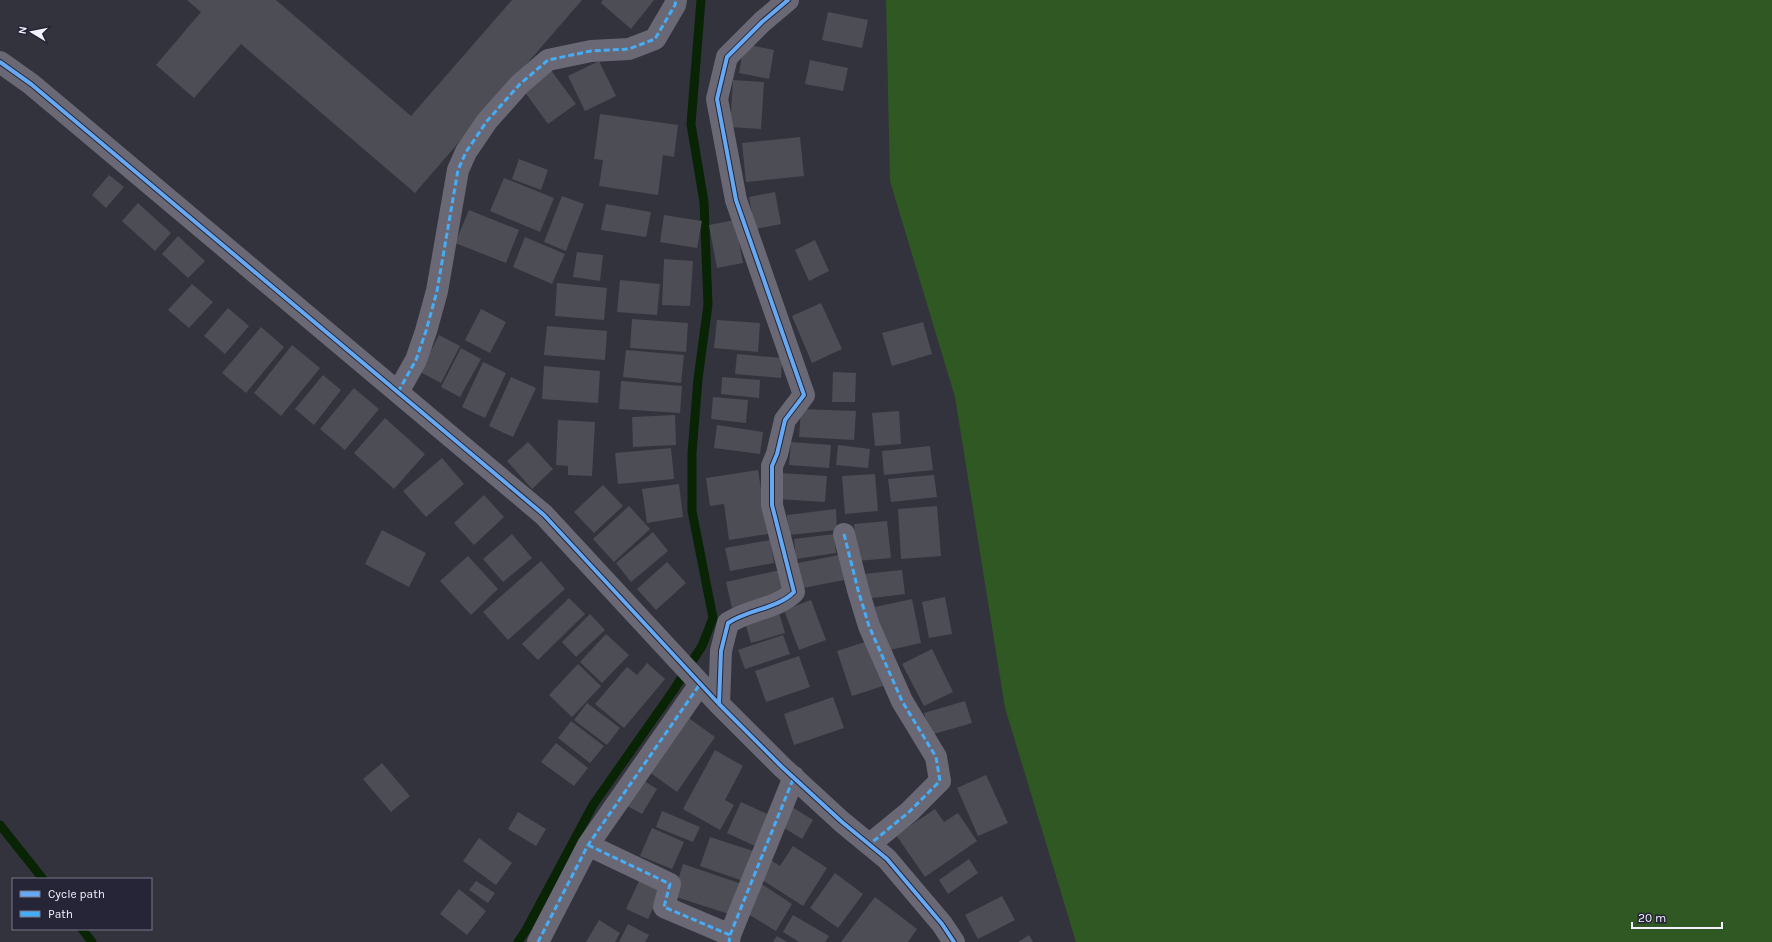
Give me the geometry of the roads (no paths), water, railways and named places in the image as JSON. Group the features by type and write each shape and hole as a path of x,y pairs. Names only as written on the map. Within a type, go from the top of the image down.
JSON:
{"street":[{"path":"398,392 416,360 437,291 458,170 466,152 487,121 520,84 548,60 591,51 629,49 655,39 675,5 676,0"},
{"path":"719,704 721,651 728,623 738,617 786,600 794,592 772,505 772,466 777,454 785,420 804,394 736,200 717,99 726,57 762,22 788,0"},
{"path":"0,62 31,84 544,515 719,704 842,822 887,859 942,924 954,942"},
{"path":"844,534 869,626 902,701 936,758 940,781 909,812 870,844"},
{"path":"538,942 588,845 700,684"},
{"path":"588,845 670,884 664,907 729,938 794,777"}],"waterway":[{"path":"518,942 526,930 593,805 673,691 702,646 713,618 692,511 692,453 698,379 708,305 704,202 691,124 701,0"},
{"path":"0,825 42,878"},
{"path":"83,930 92,942"}]}
